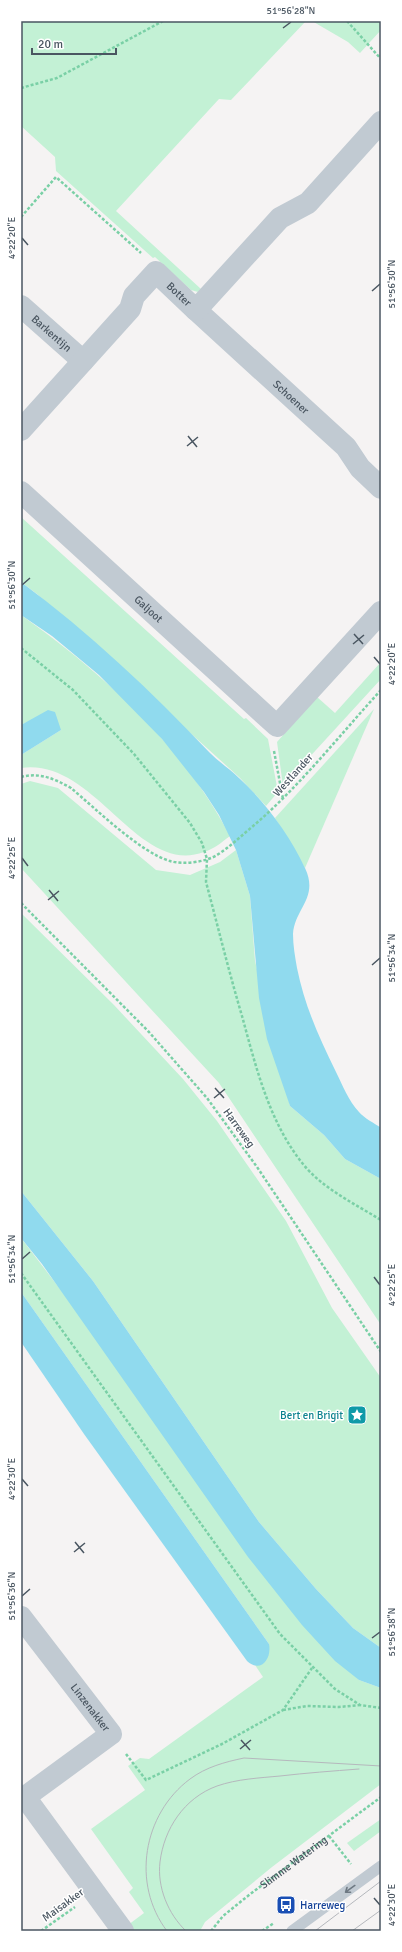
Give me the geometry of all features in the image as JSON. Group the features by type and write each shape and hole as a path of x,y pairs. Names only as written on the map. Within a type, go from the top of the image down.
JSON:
{"street":[{"name":"Botter","path":"156,272 196,310 280,218 308,203 381,122"},
{"path":"21,430 130,309 134,296 156,272"},
{"name":"Barkentijn","path":"21,306 83,361"},
{"name":"Schoener","path":"196,310 346,447 360,468 381,488"},
{"name":"Galjoot","path":"21,492 277,726"},
{"path":"277,726 381,612"},
{"name":"Linzenakker","path":"21,1617 111,1734 23,1798 95,1891 123,1931"}],"lane":[{"path":"292,1931 381,1866"}],"path":[{"path":"21,88 58,78 163,21"},
{"path":"347,21 381,59"},
{"path":"21,217 56,177 147,259 156,272"},
{"path":"21,648 73,690 134,754 190,823 202,843 207,859 206,882 258,1076 287,1141 303,1164 315,1177 381,1220"},
{"name":"Westlander","path":"21,777 28,775 44,776 59,781 71,788 139,844 158,857 172,862 185,863 207,859 228,847 274,809 381,690"},
{"path":"277,726 272,740 283,799"},
{"name":"Harreweg","path":"21,902 149,1032 207,1098 257,1167 381,1352"},
{"path":"21,1273 280,1634 312,1668 335,1689 360,1705"},
{"path":"283,1710 312,1668"},
{"path":"111,1734 146,1780 222,1744 283,1710 307,1706 339,1707 360,1705 381,1708"},
{"name":"Slimme Watering","path":"210,1931 223,1916 248,1895 381,1797"},
{"path":"329,1836 352,1866 358,1862"},
{"name":"Maisakker","path":"41,1931 95,1891"}],"green space":[{"path":"21,21 306,21 231,100 219,99 116,211 201,289 198,292 191,290 155,257 153,258 56,171 55,157 21,126"},
{"path":"312,21 381,21 381,30 360,53 348,42"},
{"path":"21,517 268,739 278,792 266,806 240,778 37,594 21,582"},
{"path":"21,615 82,661 139,714 165,742 189,772 211,803 230,836 215,847 204,852 180,855 158,848 136,834 94,796 71,780 47,769 21,768 21,755 61,730 27,722 21,725"},
{"path":"381,662 381,679 283,786 277,742 317,697 335,713"},
{"path":"374,709 305,868 275,818"},
{"path":"30,781 58,788 156,870 190,875 220,862 236,850 250,896 255,961 290,1106 324,1135 345,1159 381,1179 381,1325 219,1083 21,868 21,784"},
{"path":"21,913 114,1005 183,1079 217,1121 286,1221 332,1308 381,1378 381,1648 353,1628 316,1589 259,1522 93,1281 21,1191"},
{"path":"21,1238 359,1680 381,1688 381,1784 272,1867 205,1922 200,1931 132,1931 128,1925 144,1913 129,1892 133,1888 91,1829 145,1790 128,1766 140,1758 149,1759 263,1677 255,1665 261,1665 269,1644 21,1292"},
{"path":"381,1819 381,1831 354,1851 347,1843"}],"water":[{"path":"21,582 47,601 96,642 165,707 210,753 239,778 268,808 292,843 309,878 308,895 298,917 293,934 300,982 308,1009 318,1034 349,1098 361,1114 381,1128 381,1179 345,1159 324,1135 290,1106 267,1039 259,998 250,896 236,850 219,815 204,792 162,739 99,675 52,636 21,615"},
{"path":"48,710 55,712 61,730 21,755 21,725"},
{"path":"21,1191 93,1281 259,1522 316,1589 353,1628 381,1648 381,1688 359,1680 335,1661 302,1625 248,1557 42,1264 21,1238"},
{"path":"21,1292 269,1644 269,1654 267,1659 261,1665 252,1665 247,1661 84,1434 21,1342"}],"tram line":[{"path":"167,1931 156,1912 149,1892 146,1871 147,1850 153,1830 162,1811 174,1794 190,1779 203,1771 230,1761 244,1758 381,1766"},
{"path":"186,1931 174,1917 165,1900 160,1881 160,1862 162,1850 171,1827 178,1816 195,1798 205,1791 232,1782 256,1778 359,1769"},
{"path":"315,1931 381,1881"},
{"path":"352,1931 381,1910"}],"place":[{"name":"Bert en Brigit","path":"357,1415"},
{"name":"Harreweg","path":"286,1905"}]}
